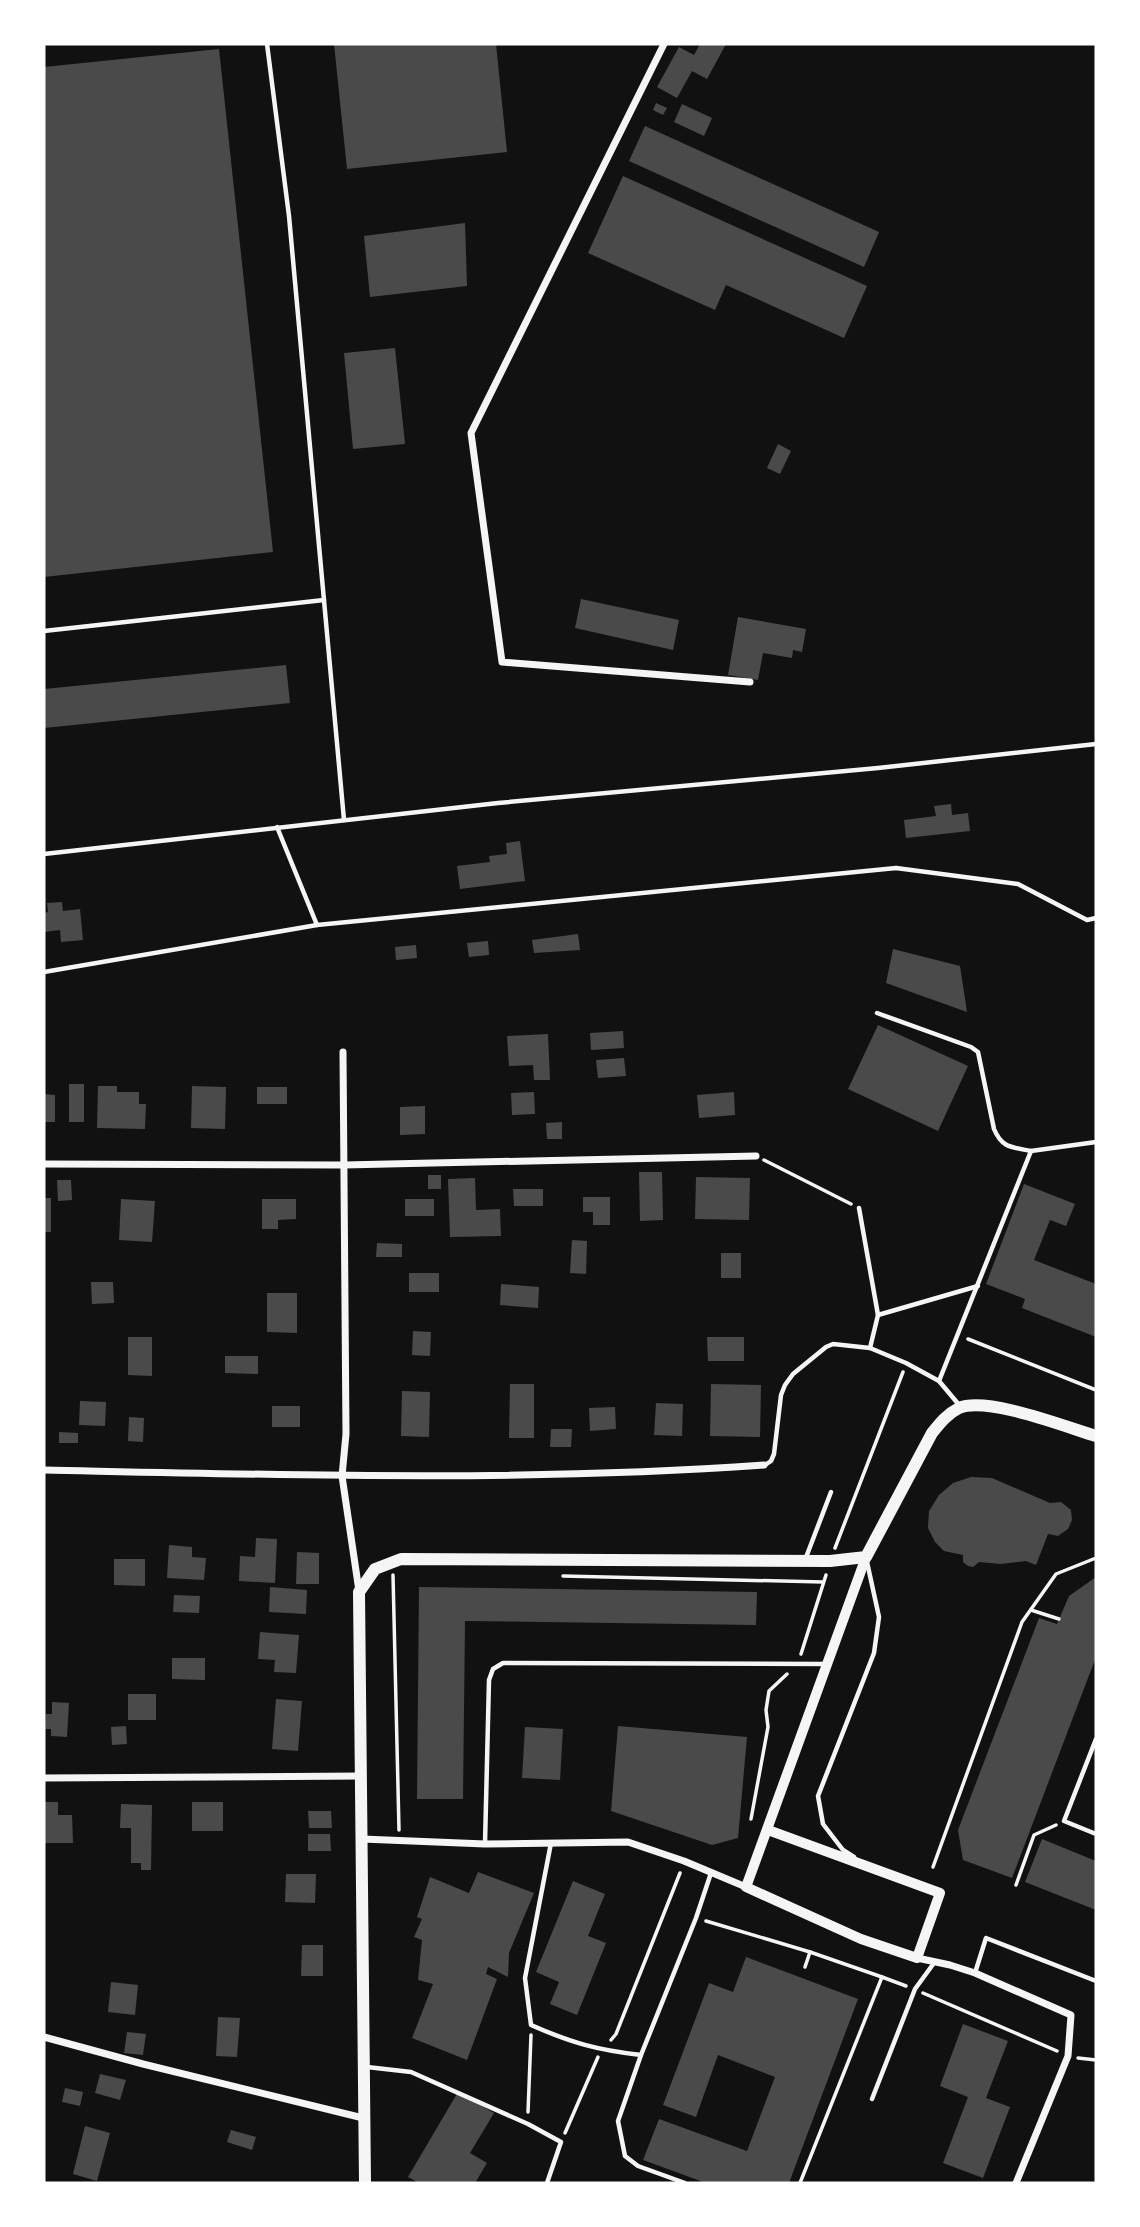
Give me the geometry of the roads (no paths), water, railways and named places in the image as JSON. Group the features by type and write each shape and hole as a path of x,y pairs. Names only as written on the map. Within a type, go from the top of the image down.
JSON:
{"main road":[{"path":"365,2183 359,1592 375,1569 401,1559 830,1561 866,1557 932,1433 945,1416 961,1407 978,1404 1001,1408 1096,1436"}],"street":[{"path":"664,44 471,433 502,662 750,682"},
{"path":"343,1052 346,1434 342,1476 359,1592"},
{"path":"44,1164 344,1165 755,1156"},
{"path":"44,1470 342,1476 682,1471 764,1465"},
{"path":"746,1887 866,1557"},
{"path":"44,1779 361,1776"},
{"path":"768,1830 940,1893 917,1958"},
{"path":"362,1839 485,1843 628,1842 711,1872 861,1939 917,1958 975,1973 1071,2014 1068,2056 1016,2183"},
{"path":"44,2038 363,2118"}],"lane":[{"path":"267,44 289,216 344,820"},
{"path":"44,631 324,600"},
{"path":"44,854 525,801 878,768 1096,744"},
{"path":"277,827 317,925"},
{"path":"44,972 317,925 896,867 1018,884 1087,920 1096,918"},
{"path":"877,1013 971,1047 978,1052 994,1129 999,1141 1009,1147 1031,1151 1096,1142"},
{"path":"939,1381 1031,1151"},
{"path":"859,1208 878,1315 870,1348"},
{"path":"878,1315 978,1286"},
{"path":"764,1465 771,1461 774,1454 780,1395 785,1385 793,1374 833,1344 870,1348 906,1363 939,1381 961,1407"},
{"path":"805,1560 831,1492"},
{"path":"866,1557 879,1617 874,1653 818,1796 823,1824 843,1850 873,1868"},
{"path":"485,1843 489,1680 493,1670 503,1663 828,1664"},
{"path":"1096,1739 1064,1821 1096,1834"},
{"path":"551,1843 525,1978 531,2025 567,2041 601,2050 641,2055"},
{"path":"685,2183 671,2181 638,2166 625,2156 618,2121 711,1872"},
{"path":"975,1973 986,1938 1096,1981"},
{"path":"872,2099 915,1989 933,1962"},
{"path":"364,2067 411,2072 528,2124 561,2142 547,2183"}]}
